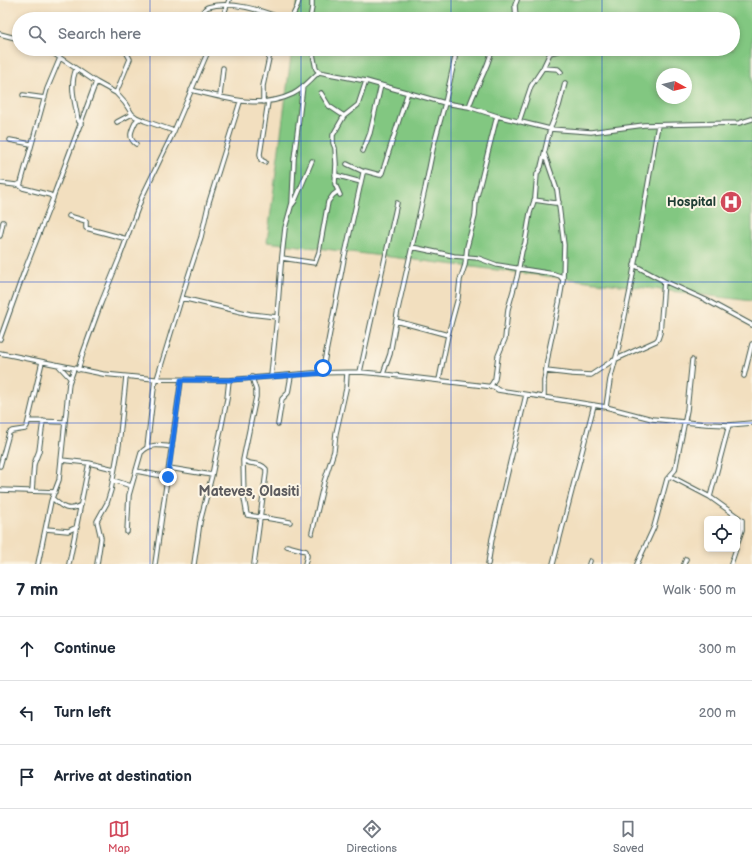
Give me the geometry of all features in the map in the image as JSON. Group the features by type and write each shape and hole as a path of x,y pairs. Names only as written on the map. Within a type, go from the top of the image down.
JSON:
{"street":[{"path":"295,12 299,0"},
{"path":"311,12 312,0"},
{"path":"516,12 515,5 517,0"},
{"path":"224,12 228,2"},
{"path":"203,12 208,7 228,2 264,12"},
{"path":"0,34 12,37"},
{"path":"57,56 96,82 116,93 137,119 174,131"},
{"path":"116,93 130,59 129,56"},
{"path":"38,564 52,498 59,480 70,378 76,370 83,354 142,197 174,131 207,56"},
{"path":"263,102 263,86 269,56"},
{"path":"313,56 316,69 319,72 366,81 445,103 470,107 496,116 550,129 591,132 631,126 738,123 752,119"},
{"path":"383,374 390,354 434,144 455,56"},
{"path":"470,107 477,84 490,61 491,56"},
{"path":"519,122 531,86 549,56"},
{"path":"53,197 20,186 45,98 60,58"},
{"path":"220,96 222,68"},
{"path":"543,68 558,70 561,72"},
{"path":"76,69 72,87 78,120 81,124"},
{"path":"191,90 240,102 268,102 293,94 319,72"},
{"path":"282,258 315,263 319,252 328,202 333,194 339,193 335,184 336,164 333,136 344,116 358,105 366,81"},
{"path":"0,339 96,82"},
{"path":"490,387 495,378 498,356 505,339 508,309 537,188 536,178 541,167 550,129 559,106 565,83"},
{"path":"363,152 370,133 381,85"},
{"path":"270,376 285,228 291,206 294,159 303,86"},
{"path":"347,164 364,172 380,175 382,173 408,92"},
{"path":"321,93 329,106 344,116"},
{"path":"23,95 45,98"},
{"path":"147,448 156,379 201,236 209,202 240,102"},
{"path":"265,162 261,160 260,154 268,102"},
{"path":"118,122 132,114"},
{"path":"438,380 457,300 466,246 475,216 475,205 496,116"},
{"path":"136,144 132,141 131,137 137,119"},
{"path":"606,407 610,380 628,301 658,125"},
{"path":"10,140 32,144"},
{"path":"544,154 557,190 564,245 559,303 546,370 544,397"},
{"path":"291,206 295,201 312,161"},
{"path":"325,373 323,368 330,328 364,172"},
{"path":"335,175 361,182"},
{"path":"0,183 16,185 21,183"},
{"path":"534,200 555,203 559,202"},
{"path":"360,372 397,203"},
{"path":"69,216 86,221 86,229 127,238"},
{"path":"0,236 3,222"},
{"path":"412,247 483,260 497,265 558,275 562,280"},
{"path":"634,265 664,281 706,300 752,325"},
{"path":"546,370 590,375 615,359 658,339 660,333 664,281"},
{"path":"182,298 250,314 277,317"},
{"path":"396,321 448,335"},
{"path":"744,376 752,344"},
{"path":"0,354 76,370 126,377 156,379 229,380 252,377 325,373 360,372 383,374 490,387 526,395 606,407 652,419 729,425 752,423"},
{"path":"637,564 654,527 667,479 675,470 685,422 692,360"},
{"path":"0,466 10,433 12,431 25,429 42,362"},
{"path":"58,365 70,378"},
{"path":"312,532 324,482 334,451 336,433 346,389 347,373"},
{"path":"278,424 282,399 288,394 290,376"},
{"path":"97,564 101,534 97,521 110,496 121,426 126,377"},
{"path":"252,377 256,392 243,460 244,498 247,514 290,522"},
{"path":"155,564 181,380"},
{"path":"194,564 200,522 212,475 227,399 229,380"},
{"path":"488,564 526,395"},
{"path":"553,564 594,405"},
{"path":"28,421 65,422"},
{"path":"32,491 34,464 40,451 43,421"},
{"path":"710,497 729,425"},
{"path":"127,532 131,486 141,453 147,448 158,445 172,447"},
{"path":"61,460 89,463 114,469"},
{"path":"243,460 247,463 262,465 266,469 254,564"},
{"path":"69,564 89,463"},
{"path":"169,468 212,475"},
{"path":"136,471 168,477"},
{"path":"670,476 710,497 736,516"},
{"path":"113,480 131,486"},
{"path":"0,490 55,492"},
{"path":"52,498 64,508 70,510 81,505"},
{"path":"740,519 742,520 742,530 740,536"},
{"path":"46,529 68,531 77,528"},
{"path":"287,546 306,551 306,564"},
{"path":"731,564 735,552"},
{"path":"684,564 686,559"}],"green space":[{"path":"298,0 752,0 752,301 267,242 291,56 740,56 740,12 296,12"}],"place":[{"name":"Hospital","path":"731,202"}],"district":[{"name":"Mateves, Olasiti","path":"249,491"}],"route":[{"path":"168,477 181,380 229,380 325,373 323,368"}]}
